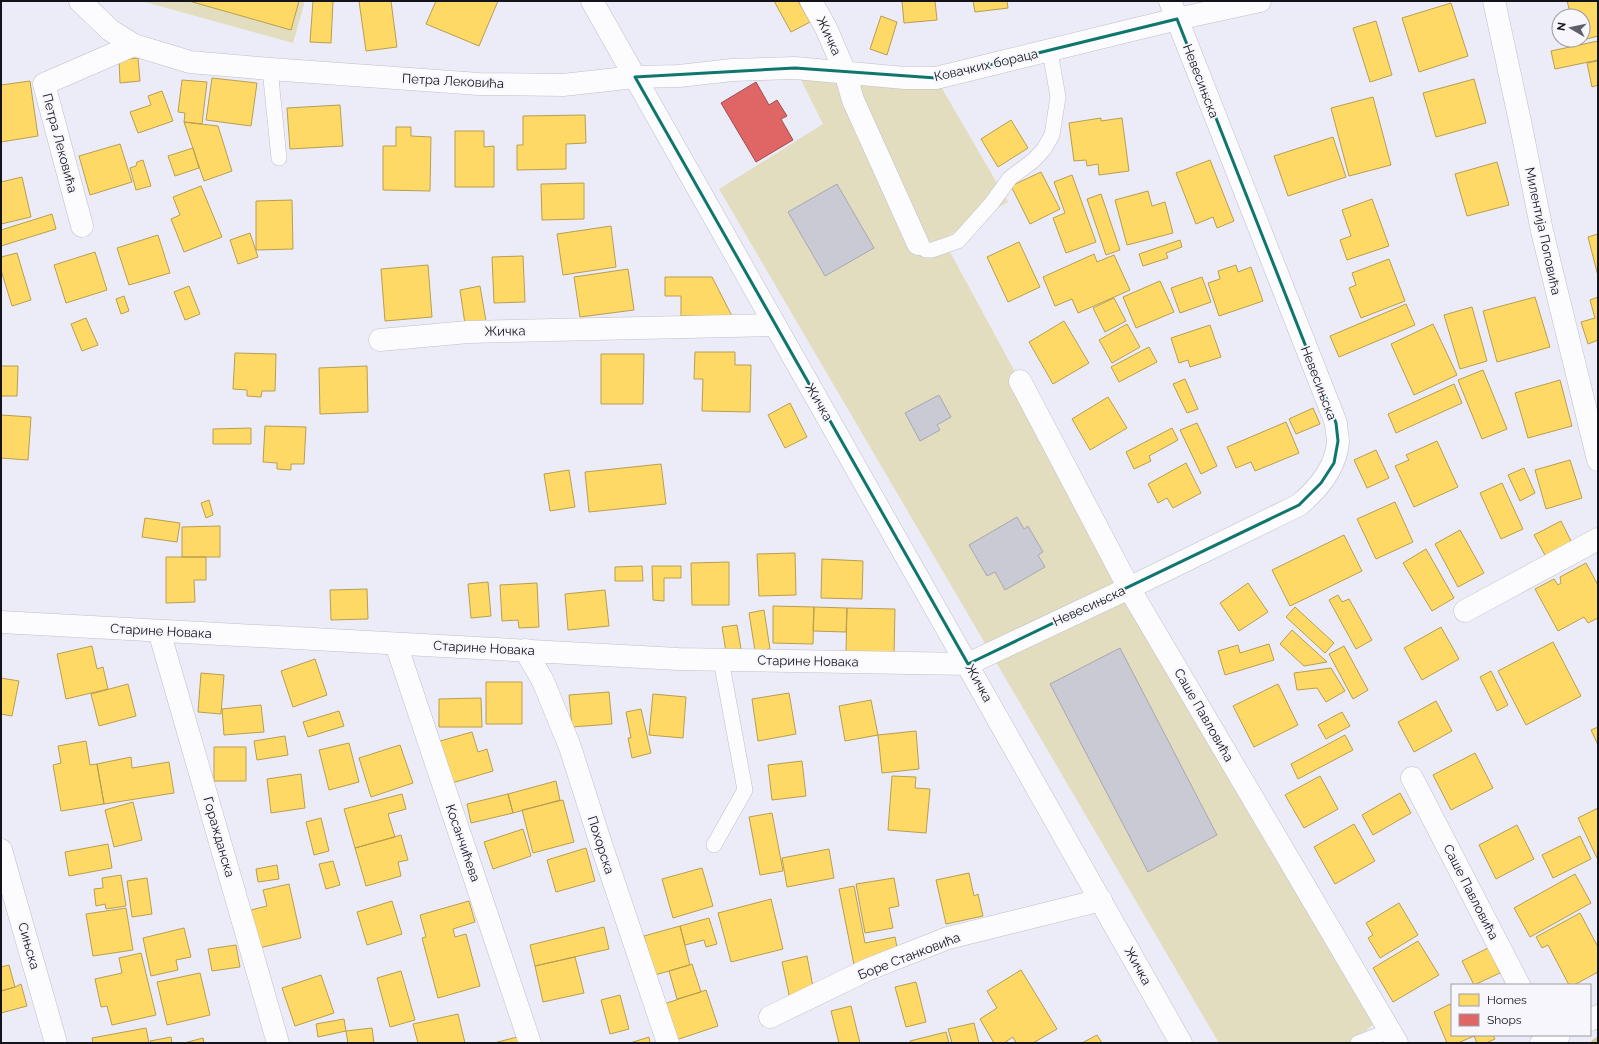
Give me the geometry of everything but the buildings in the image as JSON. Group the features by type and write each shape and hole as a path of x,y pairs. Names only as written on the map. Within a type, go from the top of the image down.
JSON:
{"street":[{"name":"Петра Лековића","path":"80,1 110,30 134,45 190,62 487,84 564,85 635,77"},
{"name":"Жичка","path":"592,1 1181,1043"},
{"name":"Жичка","path":"811,1 826,28 845,72 853,100 918,244"},
{"name":"Ковачких бораца","path":"635,77 679,76 732,70 795,68 905,78 936,78 1050,51 1173,10 1260,1"},
{"name":"Милентија Поповића","path":"1494,1 1542,231 1598,460"},
{"name":"Невесињска","path":"968,664 1129,588 1299,505 1310,496 1334,464 1338,441 1336,423 1173,10"},
{"name":"Петра Лековића","path":"82,226 44,84 134,45"},
{"name":"Жичка","path":"380,340 468,332 775,325"},
{"name":"Саше Павловића","path":"1020,381 1129,588 1393,1037"},
{"path":"1466,611 1598,539"},
{"name":"Старине Новака","path":"1,622 678,659 968,664"},
{"name":"Горажданска","path":"159,630 278,1043"},
{"name":"Косанчићева","path":"396,644 530,1043"},
{"name":"Похорска","path":"525,650 544,681 570,747 668,1043"},
{"name":"Саше Павловића","path":"1412,778 1518,984"},
{"name":"Сињска","path":"1,850 56,1043"},
{"name":"Боре Станковића","path":"770,1017 869,969 948,938 1101,900"}],"lane":[{"path":"918,244 926,250 932,250 958,241 991,204 1010,178 1034,160 1044,149 1052,134 1058,96 1050,51"},
{"path":"270,69 279,158"},
{"path":"714,845 745,790 721,660"},
{"path":"1358,1043 1393,1037"}],"highlighted area":[{"path":"1177,19 1336,423 1338,441 1334,463 1321,483 1299,505 968,664 635,77 795,68 936,78"}],"shaded area":[{"path":"141,1 305,1 293,43"},
{"path":"795,68 936,78 1008,202 943,239 1020,381 1382,1017 1351,1043 1219,1043 719,189 823,124"}]}
